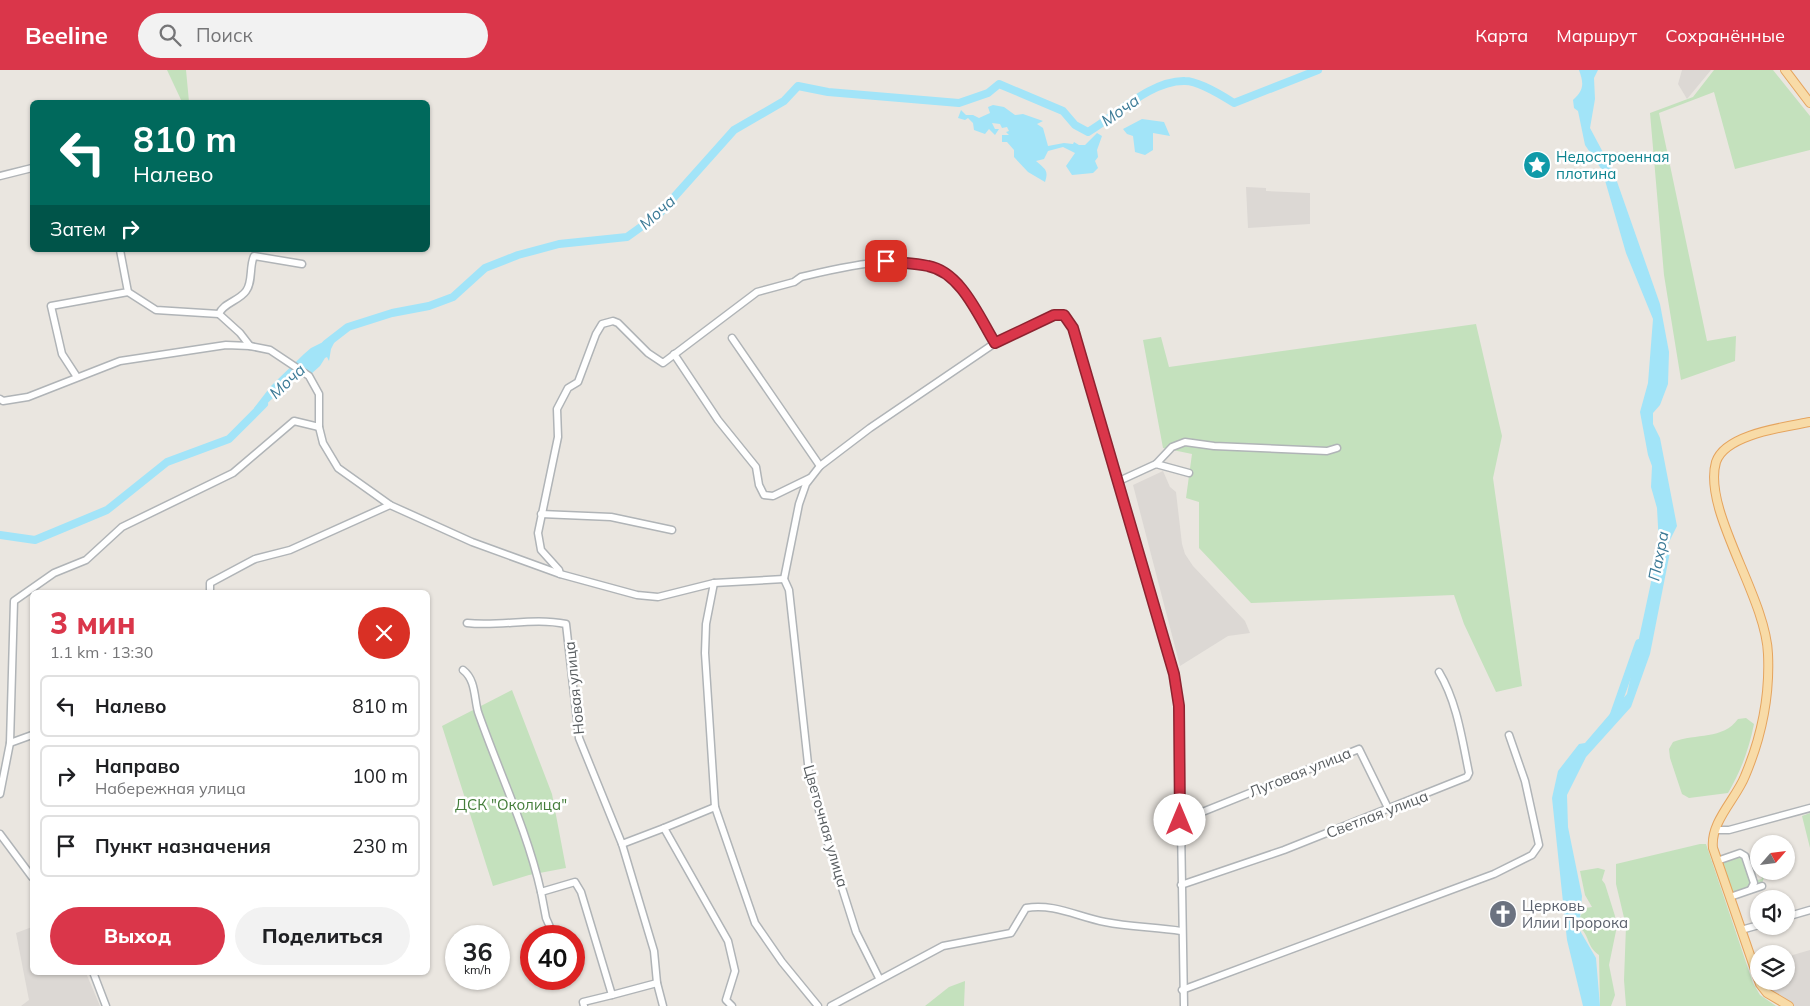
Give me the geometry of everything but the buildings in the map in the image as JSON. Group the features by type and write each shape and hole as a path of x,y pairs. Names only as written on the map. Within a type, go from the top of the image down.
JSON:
{"main road":[{"path":"1786,70 1810,102"},
{"path":"1789,1006 1762,988 1712,842 1715,830 1744,779 1757,746 1767,692 1768,652 1759,608 1718,505 1715,482 1716,461 1723,450 1749,436 1810,422"}],"street":[{"path":"0,176 30,168"},
{"path":"120,252 128,292"},
{"path":"219,314 223,307 239,298 248,290 254,256 302,264"},
{"path":"560,574 559,570 546,557 539,545 538,532 558,437 557,409 561,398 568,388 578,382 596,334 602,324 613,321 618,323 648,353 663,363 757,292 794,282 801,277 886,261 929,266 942,271 960,287 995,343"},
{"path":"77,377 62,354 51,306 128,292 156,310 219,314 240,333 250,346"},
{"path":"0,399 3,401 28,397 120,361 206,348 250,346 270,350 309,376 318,394 319,426 323,443 338,468 390,505 472,542 560,574 636,595 658,597 714,583 784,579 799,504 812,476 820,466 870,428 995,343 1054,315 1064,315 1073,328 1174,674 1179,706 1181,931 1184,1006"},
{"path":"732,338 820,466"},
{"path":"674,354 718,420 756,467 759,485 764,495 772,496 812,476"},
{"path":"0,794 10,743 14,601 54,573 86,560 122,527 233,473 294,421 319,426"},
{"path":"1119,481 1156,464 1172,447 1185,442 1327,451 1337,448"},
{"path":"1156,464 1189,473"},
{"path":"210,590 210,583 254,559 290,550 390,505"},
{"path":"541,514 612,518 672,530"},
{"name":"Цветочная улица","path":"784,579 790,590 801,712 812,787 856,932 878,978"},
{"path":"714,583 706,624 705,653 715,807 755,923 782,962 818,1006"},
{"name":"Новая улица","path":"467,623 483,625 536,622 566,624 579,738 622,844 654,951 657,983 663,1006"},
{"path":"464,670 472,682 478,710 525,835 549,925"},
{"name":"Светлая улица","path":"1181,885 1284,850 1467,777 1469,773 1459,723 1446,683 1439,672"},
{"path":"1182,990 1494,874 1532,855 1539,846 1525,781 1509,735"},
{"path":"10,743 30,736"},
{"name":"Луговая улица","path":"1180,820 1359,748 1388,808"},
{"path":"622,844 715,807"},
{"path":"1715,830 1729,830 1810,808"},
{"path":"664,828 728,941 735,971 726,1000 732,1006"},
{"path":"0,834 30,874"},
{"path":"1717,860 1740,853 1745,856 1754,883 1751,889"},
{"path":"541,892 575,882 581,892 612,995"},
{"path":"1730,897 1762,886"},
{"path":"831,1006 878,978 943,946 1011,933 1026,908 1038,906 1058,909 1102,922 1138,928 1181,931"},
{"path":"1795,914 1810,910"},
{"path":"1741,930 1750,928"},
{"path":"94,975 106,1006"},
{"path":"584,1006 583,1002 657,983"}],"shaded area":[{"path":"1682,70 1711,70 1687,99 1678,84"},
{"path":"1246,187 1266,188 1266,191 1310,193 1310,224 1248,228"},
{"path":"1163,471 1170,487 1176,492 1182,544 1185,554 1193,566 1245,621 1250,633 1228,636 1180,666 1133,485"},
{"path":"30,928 30,975 87,975 100,1006 21,1006 29,1000 16,933"},
{"path":"1810,950 1810,1006 1789,1006 1765,990 1795,990 1795,954"}],"green space":[{"path":"167,70 186,70 189,100 181,100"},
{"path":"1714,70 1773,70 1810,116 1810,150 1735,169 1714,92 1659,113 1707,341 1736,336 1735,361 1681,380 1664,275 1650,113 1693,97"},
{"path":"1476,324 1502,436 1493,478 1522,686 1496,692 1464,624 1454,595 1251,603 1199,548 1199,502 1186,498 1192,454 1163,448 1143,340 1161,337 1169,367"},
{"name":"ДСК \"Околица\"","path":"512,690 552,794 566,868 529,875 493,886 442,726"},
{"path":"1746,718 1754,724 1752,733 1741,768 1728,793 1689,798 1682,794 1670,758 1669,749 1673,742 1717,733 1732,726 1738,719"},
{"path":"1810,813 1810,848 1802,816"},
{"path":"1706,844 1750,974 1750,990 1757,990 1760,995 1776,1006 1626,1006 1624,980 1626,926 1616,884 1616,864"},
{"path":"1742,854 1753,886 1732,893 1722,862"},
{"path":"1598,868 1605,870 1602,880 1615,916 1616,931 1609,965 1615,995 1611,1006 1600,1006 1599,955 1592,948 1585,933 1579,927 1580,917 1585,908 1592,907 1585,895 1580,871"},
{"path":"1756,880 1763,880 1762,884 1757,885"},
{"path":"965,981 964,1006 925,1006 949,987"}],"water":[{"path":"1579,70 1598,70 1594,78 1595,99 1590,128 1614,173 1660,304 1669,352 1668,384 1660,405 1653,413 1653,424 1660,438 1677,526 1667,546 1670,552 1650,654 1631,707 1586,757 1567,795 1568,827 1582,896 1579,929 1596,958 1600,1006 1583,1006 1567,940 1552,798 1558,771 1579,744 1585,743 1627,694 1659,545 1657,508 1651,487 1652,466 1648,455 1640,412 1648,383 1653,319 1626,253 1602,170 1585,145 1578,111 1574,108 1573,100 1582,86"},
{"path":"993,105 1004,107 1015,115 1023,114 1043,121 1037,124 1043,128 1048,146 1064,143 1073,144 1074,142 1079,145 1085,145 1097,133 1102,136 1097,150 1098,157 1095,161 1098,168 1093,173 1072,175 1066,166 1075,153 1063,147 1048,151 1044,159 1036,161 1045,170 1047,175 1045,182 1028,172 1014,157 1014,150 1007,142 1002,142 1002,135 1009,135 1006,132 1009,131 1007,127 1002,128 1000,124 992,123 995,129 999,129 995,135 989,129 985,134 974,130 973,123 968,118 965,120 958,118 961,110 966,115 973,115 979,118 990,113 988,107"},
{"path":"1142,119 1164,122 1170,136 1153,133 1153,150 1145,155 1135,152 1133,136 1127,134 1123,129"},
{"path":"331,338 335,341 331,349 329,361 327,357 325,358 320,366 311,374 299,378 287,386 286,393 273,398 258,412 254,408 271,386 304,354 311,348"}],"waterway":[{"name":"Моча","path":"326,344 348,327 392,313 429,306 453,297 485,268 518,255 559,244 627,237 659,214 734,130 784,101 798,86 828,92 959,103 988,93 999,84 1063,111 1075,125 1088,132 1147,92 1172,82 1185,81 1197,83 1234,103 1318,70"},
{"name":"Моча","path":"0,535 35,540 107,510 167,462 229,439 264,404"},
{"name":"Пахра","path":"1613,717 1639,643"}],"place":[{"name":"Недостроенная плотина","path":"1537,165"},
{"name":"Церковь Илии Пророка","path":"1503,914"}],"route":[{"path":"886,261 929,266 942,271 955,281 995,343 1054,315 1064,315 1073,328 1154,600 1174,674 1179,706 1180,820"}]}
